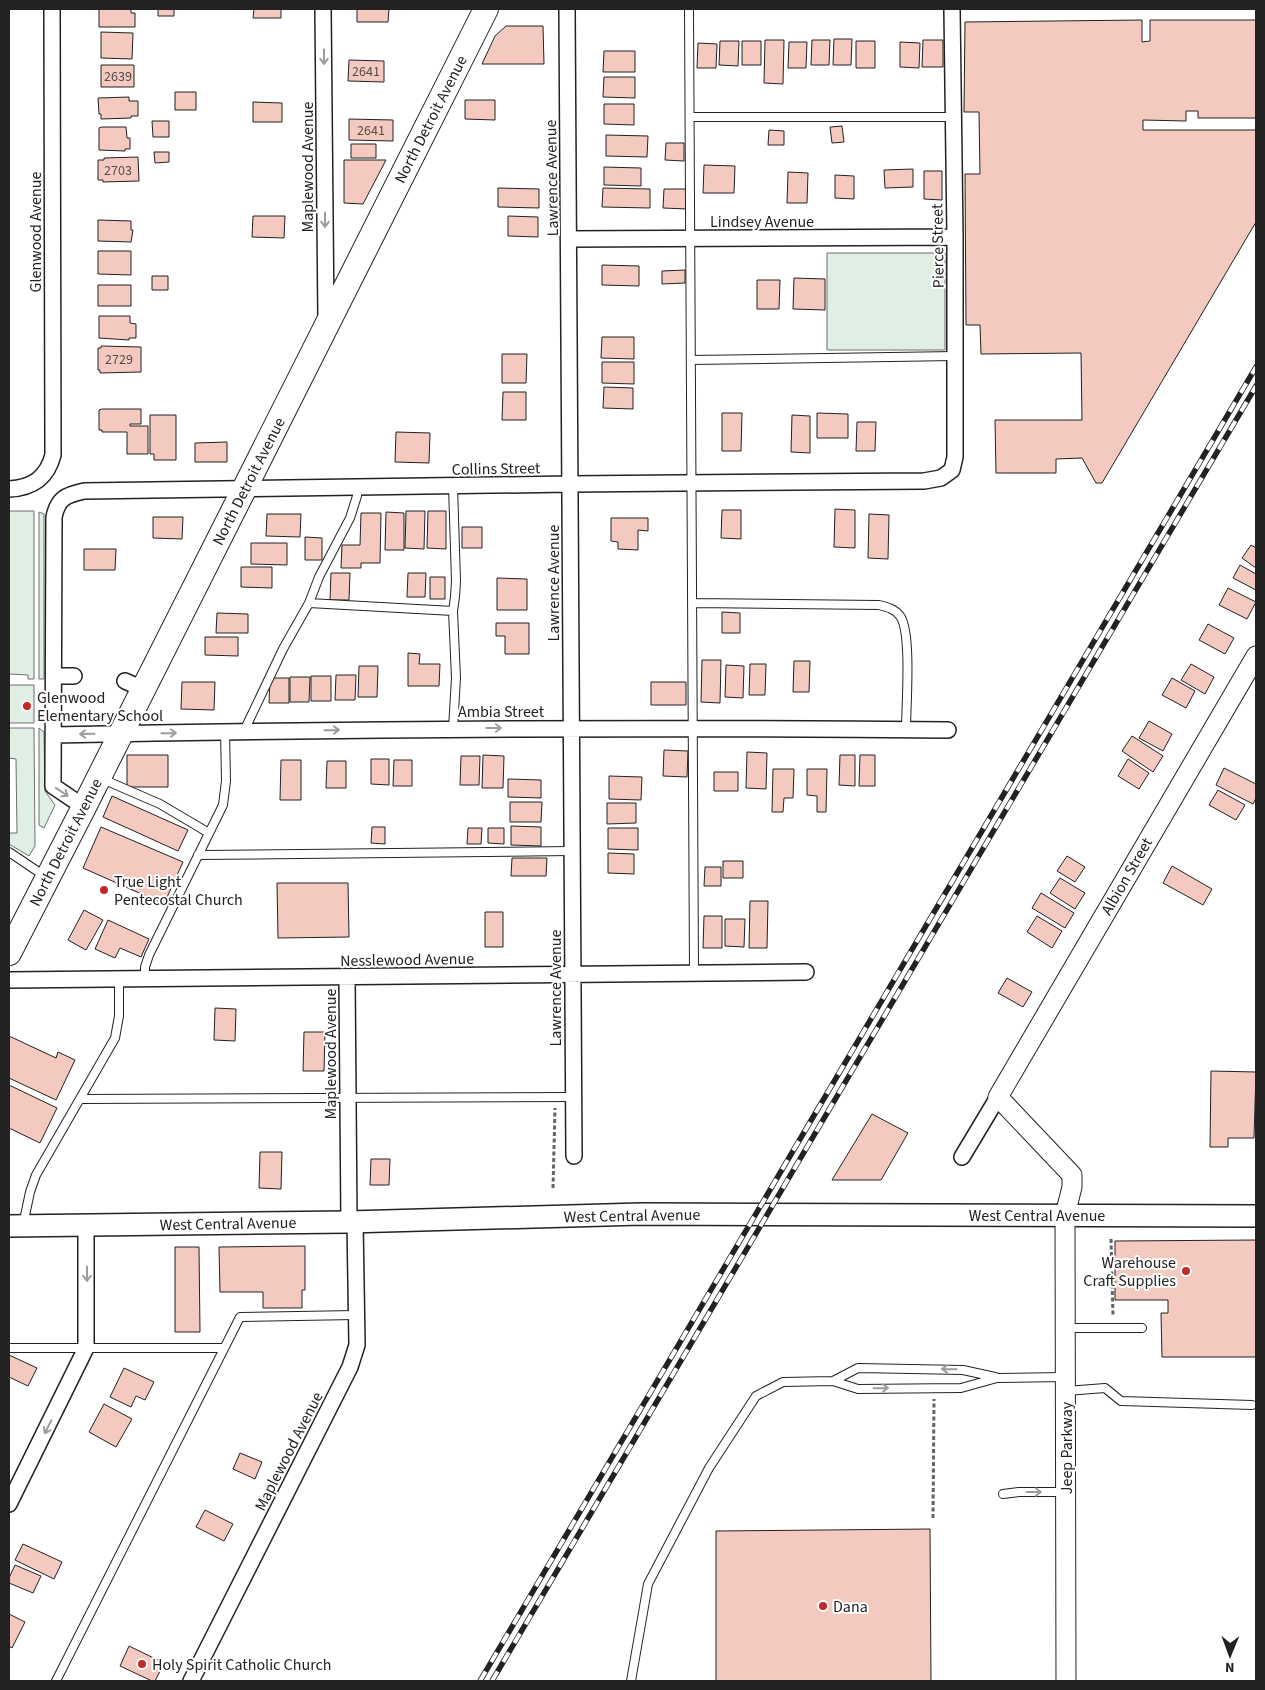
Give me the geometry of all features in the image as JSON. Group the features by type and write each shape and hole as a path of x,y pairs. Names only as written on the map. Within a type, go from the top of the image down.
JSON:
{"main road":[{"name":"North Detroit Avenue","path":"9,953 121,734 134,685 244,489 486,9"},
{"name":"West Central Avenue","path":"16,1226 641,1214 1256,1216"}],"street":[{"name":"Glenwood Avenue","path":"9,488 27,486 37,482 48,468 52,455 52,9"},
{"name":"Maplewood Avenue","path":"323,9 326,326"},
{"name":"Lawrence Avenue","path":"567,9 574,1156"},
{"name":"Pierce Street","path":"942,478 952,470 955,457 956,356 952,9"},
{"name":"Lindsey Avenue","path":"569,239 955,237"},
{"name":"Collins Street","path":"54,676 54,517 56,508 66,496 84,491 924,481 942,478"},
{"name":"Albion Street","path":"962,1157 1256,656"},
{"path":"74,676 54,676 53,786 84,807"},
{"name":"Ambia Street","path":"54,735 453,728 948,730"},
{"name":"Nesslewood Avenue","path":"9,980 806,972"},
{"name":"Maplewood Avenue","path":"191,1681 355,1355 357,1345 348,1098 347,977"},
{"path":"998,1098 1072,1175 1072,1187 1066,1215"},
{"name":"Jeep Parkway","path":"1066,1215 1066,1681"},
{"path":"9,1504 86,1348 86,1225"}],"lane":[{"path":"689,9 694,973"},
{"path":"690,117 952,116"},
{"path":"691,360 956,356"},
{"path":"453,486 456,581 453,611 456,678 453,728"},
{"path":"244,731 283,649 309,603 319,577 350,518 357,496 357,487"},
{"path":"309,603 453,611"},
{"path":"692,603 879,605 892,609 901,616 907,641 906,729"},
{"path":"145,980 149,955 223,805 226,781 225,732"},
{"path":"98,778 160,804 209,833"},
{"path":"198,855 572,851"},
{"path":"9,852 47,878"},
{"path":"16,1226 36,1175 115,1038 119,1016 119,980"},
{"path":"80,1100 574,1097"},
{"path":"56,1681 240,1317 356,1315"},
{"path":"1066,1328 1142,1328"},
{"path":"9,1348 223,1348"},
{"path":"833,1381 858,1368 963,1370 997,1378 1105,1388 1121,1401 1252,1404"},
{"path":"631,1681 648,1584 709,1468 756,1396 784,1382 833,1381 858,1389 961,1388 997,1378"},
{"path":"1003,1494 1066,1492"}],"path":[{"path":"553,1188 555,1108 560,1105"},
{"path":"1111,1240 1113,1316"},
{"path":"933,1518 934,1388"}],"green space":[{"path":"827,253 945,253 945,350 827,350"},
{"path":"9,511 34,511 34,679 28,679 28,675 9,674"},
{"path":"39,512 44,514 44,679 39,679"},
{"path":"9,685 34,685 34,723 9,723"},
{"path":"9,728 34,728 35,846 29,856 9,844 9,833 17,833 16,759 9,758"},
{"path":"39,728 44,732 45,791 55,805 44,828 39,825"}],"building":[{"path":"99,9 131,9 131,13 135,13 135,27 99,27"},
{"path":"158,9 174,9 174,16 158,16"},
{"path":"254,9 281,9 281,18 253,18"},
{"path":"357,9 389,9 388,22 357,22"},
{"path":"1142,20 1142,42 1150,41 1150,20 1256,20 1256,118 1198,118 1198,111 1186,111 1186,121 1143,120 1143,130 1256,130 1256,222 1102,483 1096,483 1082,458 1056,459 1056,473 996,473 995,420 1082,420 1081,353 981,354 980,325 966,325 965,174 980,174 979,112 964,112 965,22"},
{"path":"506,26 543,26 544,64 482,64 495,36"},
{"path":"101,32 133,33 132,59 101,58"},
{"path":"834,39 852,39 851,65 833,65"},
{"path":"765,40 784,40 783,84 764,83"},
{"path":"812,40 830,40 829,65 811,65"},
{"path":"923,40 943,40 943,67 922,67"},
{"path":"720,41 739,41 738,66 719,65"},
{"path":"742,41 761,41 761,65 742,65"},
{"path":"856,41 875,41 875,68 856,68"},
{"path":"789,42 807,42 806,68 788,68"},
{"path":"900,42 920,43 919,68 900,67"},
{"path":"698,43 717,44 716,68 697,68"},
{"path":"604,51 635,51 635,72 603,72"},
{"path":"349,60 384,61 384,82 348,81"},
{"path":"101,65 134,65 134,87 101,87"},
{"path":"604,77 635,77 635,98 603,97"},
{"path":"175,92 196,92 196,110 175,110"},
{"path":"129,97 129,101 138,101 138,116 101,119 98,98"},
{"path":"465,100 495,100 495,120 465,119"},
{"path":"253,102 282,103 282,122 253,122"},
{"path":"604,104 634,104 634,125 604,124"},
{"path":"349,119 393,120 393,141 349,140"},
{"path":"152,121 169,121 169,137 153,137"},
{"path":"842,126 844,142 832,143 830,127"},
{"path":"126,127 127,138 130,138 130,149 125,149 125,151 99,150 99,128"},
{"path":"769,130 784,131 784,145 768,145"},
{"path":"606,135 648,136 647,157 606,156"},
{"path":"666,143 684,143 684,161 665,160"},
{"path":"351,144 376,144 376,158 351,158"},
{"path":"154,152 169,152 169,162 155,163"},
{"path":"138,157 139,181 103,182 103,180 98,180 98,160 104,160 104,158"},
{"path":"344,160 386,160 363,204 344,203"},
{"path":"704,165 735,166 734,193 703,193"},
{"path":"604,167 641,168 641,186 604,185"},
{"path":"913,169 913,187 885,188 884,170"},
{"path":"924,171 942,171 942,200 924,199"},
{"path":"788,172 808,173 807,203 787,203"},
{"path":"835,175 854,176 854,199 835,198"},
{"path":"498,188 539,189 539,208 498,207"},
{"path":"603,188 650,189 650,208 602,207"},
{"path":"664,189 687,189 687,209 663,208"},
{"path":"253,216 285,216 284,238 252,237"},
{"path":"508,216 538,217 538,237 508,236"},
{"path":"98,220 131,221 131,230 133,230 131,242 98,241"},
{"path":"98,251 131,251 131,275 98,274"},
{"path":"602,265 639,266 639,286 602,285"},
{"path":"685,270 685,283 662,284 662,271"},
{"path":"152,276 168,276 168,290 152,290"},
{"path":"794,278 825,279 825,310 793,309"},
{"path":"757,280 780,280 779,309 757,309"},
{"path":"98,285 131,285 131,306 98,306"},
{"path":"99,316 130,316 130,323 136,324 136,338 129,338 129,340 99,338"},
{"path":"602,337 634,337 634,359 601,358"},
{"path":"101,346 141,347 141,372 100,373 100,370 98,370 98,348 101,348"},
{"path":"502,354 527,354 526,383 502,383"},
{"path":"602,362 634,362 634,384 602,383"},
{"path":"604,387 633,388 633,409 603,408"},
{"path":"503,392 526,392 526,420 502,420"},
{"path":"141,409 141,424 130,424 130,426 148,426 148,454 127,454 127,432 102,432 102,430 99,430 99,410"},
{"path":"722,413 742,413 741,451 722,451"},
{"path":"817,413 848,414 848,438 817,438"},
{"path":"150,415 176,415 176,460 154,460 154,454 150,454"},
{"path":"792,415 810,416 810,453 791,452"},
{"path":"857,422 876,422 875,451 856,451"},
{"path":"396,432 430,433 429,463 395,462"},
{"path":"227,442 227,462 195,462 195,443"},
{"path":"835,509 855,510 855,548 834,547"},
{"path":"722,510 741,510 741,539 721,538"},
{"path":"406,511 425,511 424,549 405,548"},
{"path":"428,511 446,511 446,549 427,548"},
{"path":"386,512 404,513 404,550 385,550"},
{"path":"361,513 381,513 380,563 361,563 361,568 341,568 342,545 360,545"},
{"path":"267,514 301,514 300,537 266,536"},
{"path":"869,514 889,515 888,559 868,558"},
{"path":"153,517 183,517 182,539 153,538"},
{"path":"611,518 648,518 648,531 638,530 638,550 618,549 618,542 611,541"},
{"path":"462,527 482,527 482,548 462,548"},
{"path":"305,537 322,538 322,560 305,560"},
{"path":"251,543 287,543 287,565 251,564"},
{"path":"1251,545 1256,548 1256,568 1242,558"},
{"path":"84,549 116,549 115,570 84,570"},
{"path":"1240,565 1256,574 1256,590 1233,578"},
{"path":"241,567 272,567 272,588 241,587"},
{"path":"331,573 350,573 349,600 330,600"},
{"path":"408,573 426,573 425,597 407,597"},
{"path":"430,577 445,577 445,599 430,599"},
{"path":"497,578 527,579 527,610 497,610"},
{"path":"1228,588 1256,602 1247,619 1219,605"},
{"path":"722,612 740,613 740,633 722,633"},
{"path":"217,613 248,614 248,633 216,633"},
{"path":"496,623 529,623 529,654 505,654 505,636 496,636"},
{"path":"1208,624 1234,638 1225,654 1199,640"},
{"path":"205,637 238,637 238,656 205,655"},
{"path":"408,653 420,654 419,664 440,664 439,686 408,686"},
{"path":"702,660 721,660 720,703 701,702"},
{"path":"794,661 810,661 809,692 793,692"},
{"path":"750,664 766,664 765,695 749,695"},
{"path":"1191,664 1214,677 1205,694 1181,680"},
{"path":"726,665 744,666 743,698 725,697"},
{"path":"359,666 378,666 377,697 358,697"},
{"path":"336,675 356,675 355,700 335,700"},
{"path":"311,676 331,676 331,701 311,701"},
{"path":"290,677 310,677 309,702 290,702"},
{"path":"270,678 289,678 289,703 269,703"},
{"path":"1172,678 1195,691 1186,708 1162,695"},
{"path":"182,682 215,682 214,710 181,709"},
{"path":"651,682 686,682 686,705 651,705"},
{"path":"1149,721 1172,734 1163,751 1139,738"},
{"path":"1132,736 1163,756 1153,772 1122,751"},
{"path":"664,750 688,751 687,777 663,776"},
{"path":"747,752 767,753 766,789 746,788"},
{"path":"127,755 168,755 168,787 127,787"},
{"path":"483,755 504,756 503,788 482,788"},
{"path":"840,755 855,755 855,786 839,785"},
{"path":"860,755 875,755 875,786 859,786"},
{"path":"461,756 480,756 479,785 460,785"},
{"path":"371,759 389,759 389,785 371,784"},
{"path":"1128,759 1149,773 1139,789 1118,776"},
{"path":"281,760 301,760 301,800 280,800"},
{"path":"394,760 412,760 412,786 393,786"},
{"path":"327,761 346,761 346,788 326,788"},
{"path":"1224,768 1256,784 1256,798 1253,804 1216,785"},
{"path":"773,769 794,769 793,798 784,798 783,812 772,812"},
{"path":"807,769 827,769 826,812 817,812 817,796 807,795"},
{"path":"714,772 738,772 738,791 714,791"},
{"path":"609,776 642,777 641,800 609,799"},
{"path":"508,779 541,780 541,798 508,797"},
{"path":"1218,790 1245,805 1236,820 1209,805"},
{"path":"112,796 188,830 178,851 103,817"},
{"path":"510,802 542,802 541,822 510,822"},
{"path":"607,803 636,803 636,823 607,824"},
{"path":"511,826 541,827 541,846 511,845"},
{"path":"101,827 183,862 164,904 83,868"},
{"path":"372,827 385,827 385,844 371,843"},
{"path":"468,828 482,828 481,844 467,844"},
{"path":"488,828 504,828 504,844 488,843"},
{"path":"608,828 638,828 638,850 608,849"},
{"path":"608,853 634,854 634,874 608,873"},
{"path":"1067,856 1085,867 1075,882 1057,871"},
{"path":"512,858 547,858 546,876 511,876"},
{"path":"723,861 743,861 743,878 723,878"},
{"path":"1172,866 1212,889 1203,905 1163,883"},
{"path":"705,867 721,867 721,886 704,886"},
{"path":"1060,878 1085,893 1075,909 1050,893"},
{"path":"277,883 348,883 349,937 278,938"},
{"path":"1041,893 1074,913 1065,928 1032,908"},
{"path":"750,901 768,901 767,948 749,948"},
{"path":"84,910 103,920 86,950 68,940"},
{"path":"485,912 503,912 503,947 485,947"},
{"path":"704,916 722,916 722,948 703,948"},
{"path":"1037,916 1062,931 1052,948 1027,932"},
{"path":"725,919 745,919 744,947 725,946"},
{"path":"108,920 149,939 141,957 120,948 115,958 95,949"},
{"path":"1007,978 1032,992 1023,1007 998,993"},
{"path":"215,1008 236,1009 235,1041 214,1040"},
{"path":"304,1032 325,1032 324,1071 303,1071"},
{"path":"9,1036 56,1058 58,1052 75,1060 56,1100 9,1078"},
{"path":"1211,1071 1256,1072 1254,1138 1228,1138 1228,1147 1210,1147"},
{"path":"9,1085 57,1108 40,1143 9,1128"},
{"path":"872,1114 908,1133 881,1180 832,1180"},
{"path":"260,1152 282,1152 281,1189 259,1188"},
{"path":"371,1159 390,1159 389,1185 370,1185"},
{"name":"Warehouse Craft Supplies","path":"1256,1240 1256,1357 1162,1357 1161,1313 1168,1313 1168,1300 1115,1300 1115,1241"},
{"path":"305,1246 305,1290 302,1290 302,1308 263,1308 263,1292 220,1292 219,1247"},
{"path":"175,1247 199,1247 200,1332 175,1332"},
{"path":"9,1355 37,1368 28,1386 9,1377"},
{"path":"124,1368 154,1382 145,1400 136,1396 131,1407 110,1397"},
{"path":"104,1404 132,1419 116,1447 89,1432"},
{"path":"240,1453 262,1462 255,1479 233,1469"},
{"path":"205,1510 233,1524 224,1541 196,1527"},
{"name":"Dana","path":"930,1529 931,1681 716,1681 716,1531"},
{"path":"23,1544 62,1562 54,1579 15,1560"},
{"path":"15,1565 41,1576 33,1593 9,1583 9,1578"},
{"path":"9,1614 25,1622 12,1648 9,1646"},
{"name":"Holy Spirit Catholic Church","path":"129,1646 164,1663 155,1681 120,1666"}],"railway":[{"path":"480,1681 1256,367"},
{"path":"492,1681 1256,386"}],"place":[{"name":"Glenwood Elementary School","path":"27,706"},
{"name":"True Light Pentecostal Church","path":"104,890"},
{"name":"Warehouse Craft Supplies","path":"1186,1271"},
{"name":"Dana","path":"823,1606"},
{"name":"Holy Spirit Catholic Church","path":"142,1664"}]}
